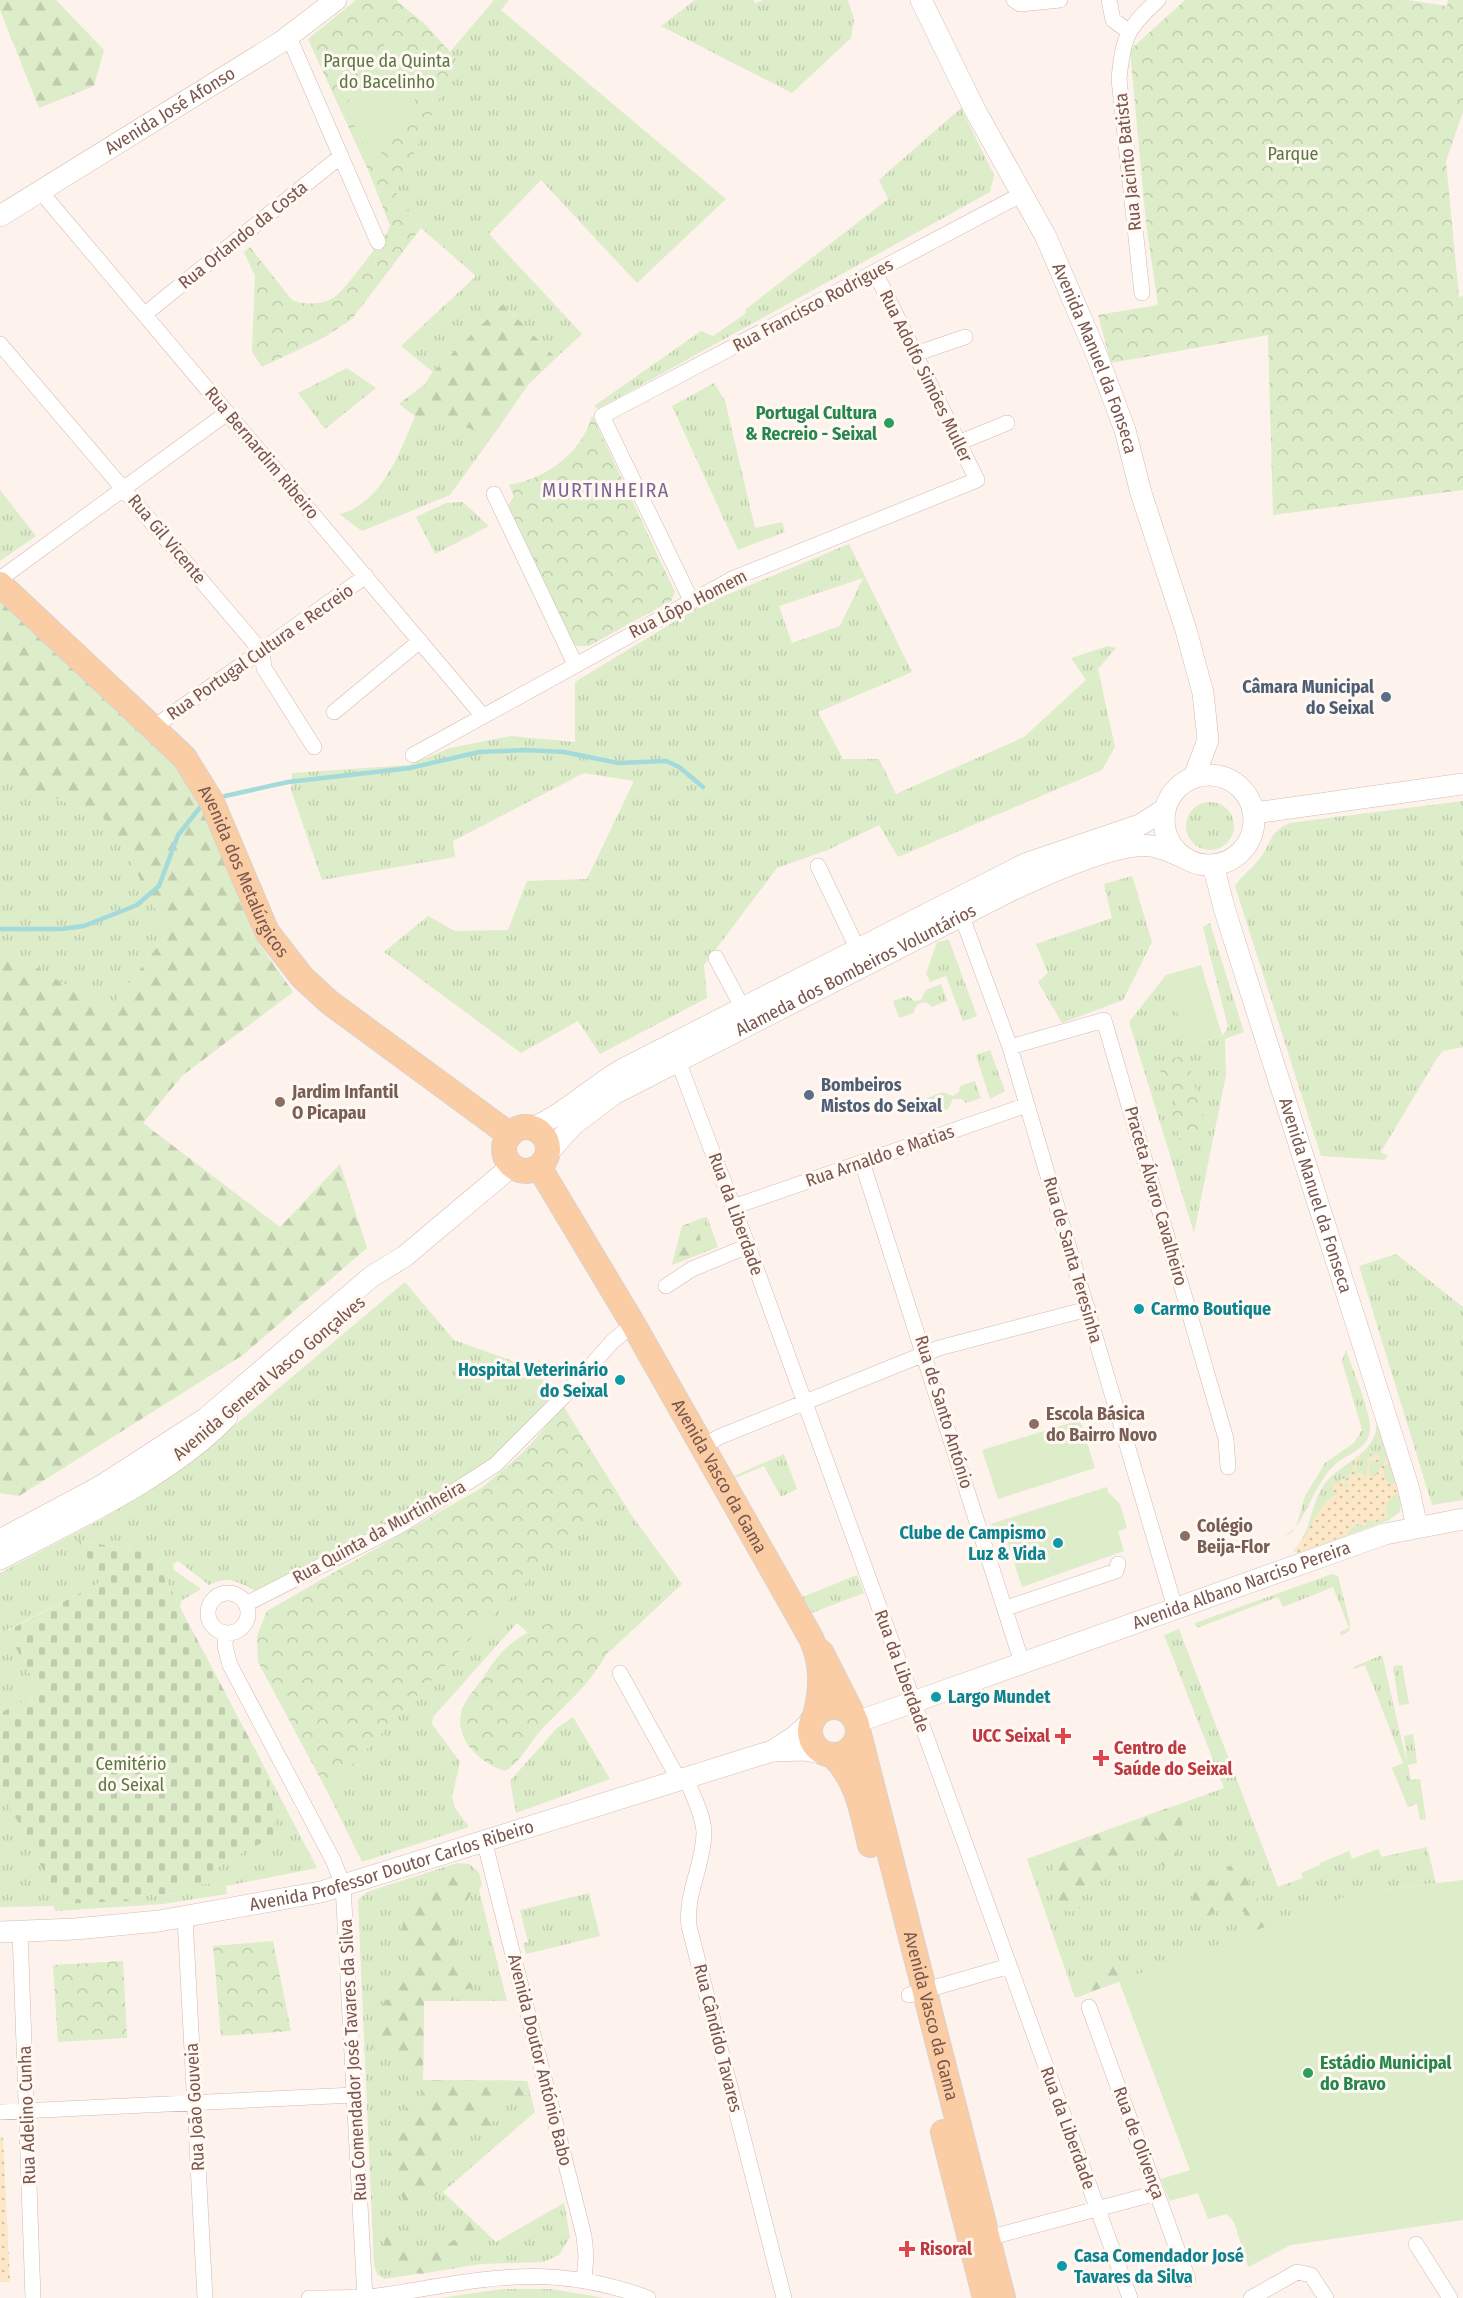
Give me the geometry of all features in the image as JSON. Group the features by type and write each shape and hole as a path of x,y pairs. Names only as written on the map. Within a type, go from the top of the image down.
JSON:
{"main road":[{"name":"Avenida José Afonso","path":"0,216 289,37 336,0"},
{"name":"Avenida Manuel da Fonseca","path":"921,0 975,110 1024,193 1051,248 1098,358 1125,430 1150,523 1200,675 1208,740 1225,777"},
{"name":"Avenida dos Metalúrgicos","path":"0,584 184,757 212,802 267,932 302,976 329,1002 521,1132"},
{"name":"Avenida Manuel da Fonseca","path":"1194,777 1208,740"},
{"path":"1215,774 1225,777 1241,787 1254,813 1251,837 1242,851 1229,860 1213,865 1187,859 1170,843 1164,821 1165,809 1175,789 1194,777 1215,774"},
{"path":"1254,813 1463,784"},
{"name":"Alameda dos Bombeiros Voluntários","path":"521,1132 554,1118 597,1083 675,1053 958,908 1025,864 1140,825 1165,809"},
{"name":"Alameda dos Bombeiros Voluntários","path":"958,908 1123,849 1154,846 1187,859"},
{"name":"Avenida Manuel da Fonseca","path":"1213,865 1232,933 1408,1486 1417,1527"},
{"name":"Alameda dos Bombeiros Voluntários","path":"543,1160 574,1124 605,1100 675,1053"},
{"path":"543,1160 525,1171 512,1166 504,1151 521,1132 545,1138 543,1160 630,1320"},
{"name":"Avenida General Vasco Gonçalves","path":"0,1559 112,1500 183,1453 378,1286 405,1256 512,1166"},
{"name":"Avenida General Vasco Gonçalves","path":"0,1540 101,1486 206,1418 371,1277 405,1256"},
{"name":"Avenida Vasco da Gama","path":"630,1320 811,1638 828,1663 857,1724 916,1993 979,2241 985,2298"},
{"name":"Avenida Albano Narciso Pereira","path":"857,1724 1368,1540 1417,1527 1463,1519"},
{"name":"Avenida Vasco da Gama","path":"811,1638 818,1655 820,1676 813,1719"},
{"path":"838,1707 857,1724 848,1752 829,1755 804,1750 772,1751 794,1737 824,1709 838,1707"},
{"path":"813,1719 812,1740 829,1755"},
{"name":"Avenida Professor Doutor Carlos Ribeiro","path":"10,1932 103,1927 185,1917 279,1901 343,1885 772,1751"},
{"name":"Avenida Vasco da Gama","path":"829,1755 847,1771 858,1797 916,1993"},
{"name":"Avenida Vasco da Gama","path":"979,2241 1003,2298"}],"street":[{"path":"1014,0 1020,4 1060,0"},
{"path":"1109,0 1113,20 1128,31"},
{"name":"Rua Jacinto Batista","path":"1142,293 1119,80 1121,56 1128,31 1158,0"},
{"path":"289,37 378,242"},
{"name":"Rua Orlando da Costa","path":"145,314 341,156"},
{"name":"Rua Bernardim Ribeiro","path":"41,192 482,716"},
{"name":"Rua Francisco Rodrigues","path":"691,600 602,416 1024,193"},
{"name":"Rua Adolfo Simões Muller","path":"875,272 976,480"},
{"path":"915,354 965,338"},
{"name":"Rua Gil Vicente","path":"0,344 262,652 264,668 314,747"},
{"path":"0,579 123,486 226,413"},
{"path":"958,443 1007,423"},
{"name":"Rua Lôpo Homem","path":"413,755 732,579 976,480"},
{"path":"494,494 576,664"},
{"name":"Rua Portugal Cultura e Recreio","path":"154,727 366,576"},
{"path":"334,712 420,641"},
{"path":"818,866 862,957"},
{"name":"Rua de Santa Teresinha","path":"958,908 1010,1047 1175,1608"},
{"path":"716,958 747,1016"},
{"name":"Praceta Álvaro Cavalheiro","path":"1010,1047 1104,1020 1226,1439 1228,1467"},
{"name":"Rua da Liberdade","path":"675,1053 734,1207 1130,2298"},
{"name":"Rua Arnaldo e Matias","path":"734,1207 1027,1105"},
{"name":"Rua de Santo António","path":"862,1162 1022,1663"},
{"path":"666,1286 692,1269 748,1246"},
{"path":"702,1447 719,1437 804,1405 925,1354 1088,1310"},
{"name":"Rua Quinta da Murtinheira","path":"246,1604 401,1525 495,1465 563,1397 630,1320"},
{"path":"1006,1608 1116,1571 1118,1564"},
{"path":"229,1593 236,1595 246,1604 246,1622 238,1630 226,1633 213,1628 207,1615 211,1602 222,1594 229,1593"},
{"name":"Rua Comendador José Tavares da Silva","path":"226,1633 225,1646 230,1665 333,1860 343,1885 364,2297"},
{"name":"Rua Cândido Tavares","path":"620,1673 683,1779 701,1819 704,1835 689,1903 689,1926 784,2298"},
{"name":"Avenida Doutor António Babo","path":"484,1840 584,2236 586,2256 584,2281"},
{"name":"Rua João Gouveia","path":"185,1917 205,2298"},
{"name":"Rua Adelino Cunha","path":"10,1932 28,2110 33,2298"},
{"path":"916,1993 1009,1966"},
{"name":"Rua de Olivença","path":"1089,2007 1188,2279"},
{"path":"0,2112 354,2095"},
{"path":"979,2241 1157,2193"},
{"path":"1416,2244 1450,2298"},
{"path":"1251,2298 1297,2272 1311,2275 1326,2298"},
{"path":"309,2298 364,2297 509,2276 584,2281 648,2298"}],"green space":[{"path":"0,0 56,0 104,50 94,86 39,108 0,10"},
{"name":"Parque da Quinta do Bacelinho","path":"356,0 396,0 426,25 457,60 396,192 421,228 352,319 323,338 262,367 252,352 255,276 244,252 250,247 292,300 318,303 333,298 345,287 390,226 369,172 308,39"},
{"path":"494,0 509,0 501,10 726,199 637,283 541,180 489,234 582,334 556,358 503,304 433,372 401,346 476,276 421,228 396,192 457,60 450,52"},
{"path":"695,0 753,0 755,3 764,0 848,0 854,19 851,38 792,93 661,26"},
{"name":"Parque","path":"1185,0 1407,0 1447,6 1448,0 1463,0 1463,112 1446,161 1459,297 1463,296 1463,490 1273,515 1268,335 1111,363 1098,315 1158,305 1146,223 1130,50"},
{"path":"386,42 432,72 380,156 372,162 345,107"},
{"path":"961,108 994,175 990,192 598,409 594,406 701,331 713,336 745,314 746,309 888,199 879,180"},
{"path":"503,304 556,358 528,385 494,434 415,416 399,404 425,384 432,373"},
{"path":"347,368 376,388 325,429 298,393"},
{"path":"714,383 725,401 755,528 782,522 785,532 738,550 672,406"},
{"path":"592,415 675,592 671,601 589,646 577,646 572,642 507,508 514,496 509,485 536,477 561,462 580,441"},
{"path":"415,416 494,434 450,495 362,531 339,514 354,509 378,489 403,445"},
{"path":"0,490 36,536 0,561"},
{"path":"463,502 489,526 435,554 416,517 446,503"},
{"path":"849,544 912,672 818,712 843,759 879,759 896,794 1024,737 1086,680 1071,658 1108,646 1116,648 1098,669 1115,747 1102,770 898,857 879,825 828,850 777,868 704,965 707,998 600,1054 578,1021 521,1053 384,952 428,916 455,931 508,930 527,881 587,879 634,781 584,773 453,841 455,857 322,880 291,790 292,773 409,765 450,748 511,736 575,742 575,682 700,606","holes":["863,578 840,626 792,643 779,606"]},
{"path":"0,601 176,766 197,797 215,834 254,936 293,992 183,1075 143,1123 280,1227 340,1164 367,1248 243,1355 19,1496 0,1493 0,946 109,1010 168,933 128,856 102,816 0,777"},
{"path":"0,777 102,816 128,856 168,933 109,1010 0,946"},
{"path":"1463,801 1463,1047 1443,1051 1437,1058 1381,1152 1388,1156 1384,1160 1321,1156 1235,886 1260,858 1277,831 1289,823"},
{"path":"1205,802 1215,802 1230,812 1234,826 1233,835 1224,846 1215,850 1205,850 1190,840 1186,831 1186,821 1196,806"},
{"path":"1132,876 1152,942 1123,1000 1062,1023 1038,982 1048,973 1036,944 1112,918 1104,884"},
{"path":"1210,923 1244,1032 1225,1039 1226,1075 1194,1233 1129,1022 1166,975 1188,1046 1223,1035 1228,1027 1203,927"},
{"path":"949,940 977,1016 963,1021 946,976 930,982 926,974 937,942"},
{"path":"1201,965 1222,1035 1188,1046 1166,975"},
{"path":"941,984 947,1001 932,1007 923,1002 916,1006 914,1013 899,1018 893,1001 908,996 915,1001 921,1000 926,990"},
{"path":"990,1050 1005,1091 990,1099 976,1055"},
{"path":"1186,1055 1208,1132 1180,1140 1171,1110 1177,1108 1173,1092 1167,1093 1158,1063"},
{"path":"975,1081 981,1098 966,1103 962,1099 953,1099 948,1109 933,1115 927,1098 942,1092 953,1096 959,1092 960,1086"},
{"path":"705,1217 706,1220 699,1232 703,1250 672,1265 682,1226"},
{"path":"707,1217 718,1247 672,1265 682,1226"},
{"path":"1396,1254 1463,1307 1463,1500 1432,1505 1359,1266"},
{"path":"405,1282 454,1340 510,1360 557,1389 507,1448 454,1489 258,1592 228,1580 209,1585 178,1561 173,1564 174,1570 201,1589 181,1601 180,1607 152,1554 79,1540 101,1582 7,1630 40,1693 0,1713 0,1573 100,1520 190,1463"},
{"path":"1346,1350 1368,1414 1369,1437 1358,1450 1338,1462 1330,1470 1296,1526 1305,1496 1325,1463 1354,1443 1362,1430 1342,1361"},
{"path":"563,1406 632,1516 682,1584 579,1680 517,1623 433,1717 432,1724 460,1762 452,1797 455,1808 469,1827 362,1862 327,1791 498,1610 411,1529 449,1510 484,1487 526,1449"},
{"path":"563,1406 618,1494 498,1610 327,1791 258,1662 257,1636 267,1611 483,1487 526,1450"},
{"path":"1080,1420 1095,1468 998,1499 982,1450"},
{"path":"1377,1422 1401,1499 1400,1512 1389,1520 1298,1553 1293,1551 1304,1535 1322,1488 1335,1473 1366,1449 1375,1433"},
{"path":"784,1454 797,1489 781,1497 764,1466 733,1479 732,1477"},
{"path":"1107,1487 1108,1492 1120,1504 1127,1528 1118,1531 1124,1551 1022,1587 1004,1531 990,1524"},
{"name":"Cemitério do Seixal","path":"78,1540 152,1554 268,1774 276,1835 216,1867 217,1883 180,1887 180,1893 132,1896 132,1901 61,1904 0,1788 0,1713 40,1693 7,1631 101,1582"},
{"path":"1332,1574 1338,1576 1350,1624 1349,1631 1341,1636 1340,1632 1349,1628 1333,1587 1283,1607 1278,1597 1197,1628 1195,1623"},
{"path":"857,1575 864,1593 809,1614 800,1598"},
{"path":"563,1619 593,1624 604,1632 611,1645 589,1680 541,1730 516,1763 505,1771 496,1768 472,1750 462,1733 461,1713 467,1699 500,1654 509,1646 531,1631"},
{"path":"1179,1629 1278,1887 1303,1878 1301,1873 1349,1851 1352,1859 1378,1849 1382,1857 1427,1847 1436,1883 1356,1893 1075,1998 1027,1859 1224,1788 1164,1635"},
{"path":"1382,1655 1407,1763 1404,1736 1413,1734 1417,1763 1408,1765 1411,1780 1420,1779 1426,1819 1420,1820 1417,1804 1408,1807 1392,1768 1403,1763 1365,1665 1354,1669 1353,1667"},
{"path":"1402,1665 1409,1704 1399,1705 1393,1666"},
{"path":"573,1717 610,1779 516,1813 510,1781 557,1728"},
{"path":"268,1774 317,1868 226,1886 227,1894 163,1904 55,1911 54,1906 0,1907 0,1788 61,1904 132,1901 131,1896 180,1893 180,1887 275,1835"},
{"path":"1173,1806 1182,1810 1182,1829 1175,1844 1177,1858 1168,1867 1159,1864 1155,1853 1161,1841 1154,1836 1141,1840 1136,1851 1123,1854 1115,1868 1108,1872 1092,1874 1088,1888 1080,1895 1080,1908 1071,1912 1058,1907 1052,1899 1061,1888 1053,1869 1057,1857 1056,1849"},
{"path":"1237,1861 1246,1865 1249,1884 1258,1891 1258,1902 1270,1913 1272,1925 1254,1931 1246,1925 1244,1912 1221,1904 1203,1922 1192,1921 1187,1909 1193,1899 1190,1882 1198,1877 1214,1881 1217,1889 1226,1886 1231,1876 1228,1867"},
{"path":"457,1863 470,1864 479,1873 482,1884 479,1890 507,2001 424,2001 423,2080 527,2081 535,2112 443,2192 496,2242 564,2203 570,2237 559,2255 543,2262 481,2264 384,2279 377,2274 374,2265 358,1900 367,1892"},
{"path":"454,1872 468,1880 472,1892 466,1902 448,1903 447,1915 458,1920 457,1949 450,1958 466,1966 473,1976 472,1988 458,1991 452,2001 424,2001 423,2080 527,2081 530,2094 515,2099 499,2096 496,2119 483,2131 467,2127 450,2135 451,2150 445,2159 451,2185 431,2198 423,2194 405,2201 393,2185 394,2171 386,2158 399,2134 414,2129 405,2116 406,2105 423,2097 422,2087 409,2083 408,2067 392,2052 378,2055 372,2045 375,2022 381,2005 395,1996 397,1976 409,1960 400,1940 403,1923 400,1908 412,1897 425,1895 433,1876"},
{"name":"Estádio Municipal do Bravo","path":"1463,1880 1463,2220 1291,2245 1248,2267 1234,2222 1227,2214 1208,2219 1198,2193 1169,2201 1161,2179 1190,2170 1119,1981 1356,1893"},
{"path":"589,1893 600,1936 526,1954 523,1943 528,1942 520,1910"},
{"path":"273,1941 291,2031 221,2036 213,1946"},
{"path":"1105,1960 1114,1966 1119,1981 1075,1998 1070,1982 1072,1979 1078,1976 1089,1978 1096,1972 1099,1962"},
{"path":"123,1961 127,2038 58,2042 53,1965"},
{"path":"471,2219 486,2233 483,2239 460,2247 458,2253 463,2258 462,2267 420,2274 410,2263 399,2270 378,2264 375,2251 384,2244 386,2235 409,2230 412,2238 409,2246 429,2256 457,2238 458,2223"},
{"path":"502,2289 551,2289 605,2298 440,2298"}],"sand":[{"path":"1372,1442 1371,1456 1376,1458 1374,1452 1381,1457 1377,1458 1379,1463 1371,1459 1369,1475 1374,1477 1388,1457 1389,1462 1384,1468 1385,1478 1390,1484 1396,1484 1400,1496 1394,1495 1387,1503 1385,1512 1390,1517 1375,1522 1367,1520 1366,1526 1357,1524 1346,1535 1298,1553 1293,1551 1306,1535 1319,1511 1331,1497 1340,1492 1333,1493 1333,1483 1339,1484 1341,1479 1344,1479 1346,1483 1343,1487 1348,1488 1346,1479 1353,1470 1356,1458 1363,1454 1356,1463 1357,1468 1353,1476 1363,1469 1361,1474 1366,1477"},
{"path":"0,2137 3,2137 10,2282 0,2282"}],"waterway":[{"path":"225,796 288,782 410,768 479,752 526,750 564,752 618,763 666,761 679,767 703,787"},
{"path":"0,929 61,929 84,926 137,905 159,886 178,835 202,805"}],"place":[{"name":"Portugal Cultura & Recreio - Seixal","path":"889,423"},
{"name":"Câmara Municipal do Seixal","path":"1386,697"},
{"name":"Bombeiros Mistos do Seixal","path":"809,1095"},
{"name":"Jardim Infantil O Picapau","path":"280,1102"},
{"name":"Carmo Boutique","path":"1139,1309"},
{"name":"Hospital Veterinário do Seixal","path":"620,1380"},
{"name":"Escola Básica do Bairro Novo","path":"1034,1424"},
{"name":"Colégio Beija-Flor","path":"1185,1536"},
{"name":"Clube de Campismo Luz & Vida","path":"1058,1543"},
{"name":"Largo Mundet","path":"936,1697"},
{"name":"UCC Seixal","path":"1063,1736"},
{"name":"Centro de Saúde do Seixal","path":"1101,1758"},
{"name":"Estádio Municipal do Bravo","path":"1308,2073"},
{"name":"Risoral","path":"907,2249"},
{"name":"Casa Comendador José Tavares da Silva","path":"1062,2266"}],"district":[{"name":"MURTINHEIRA","path":"606,490"}]}
